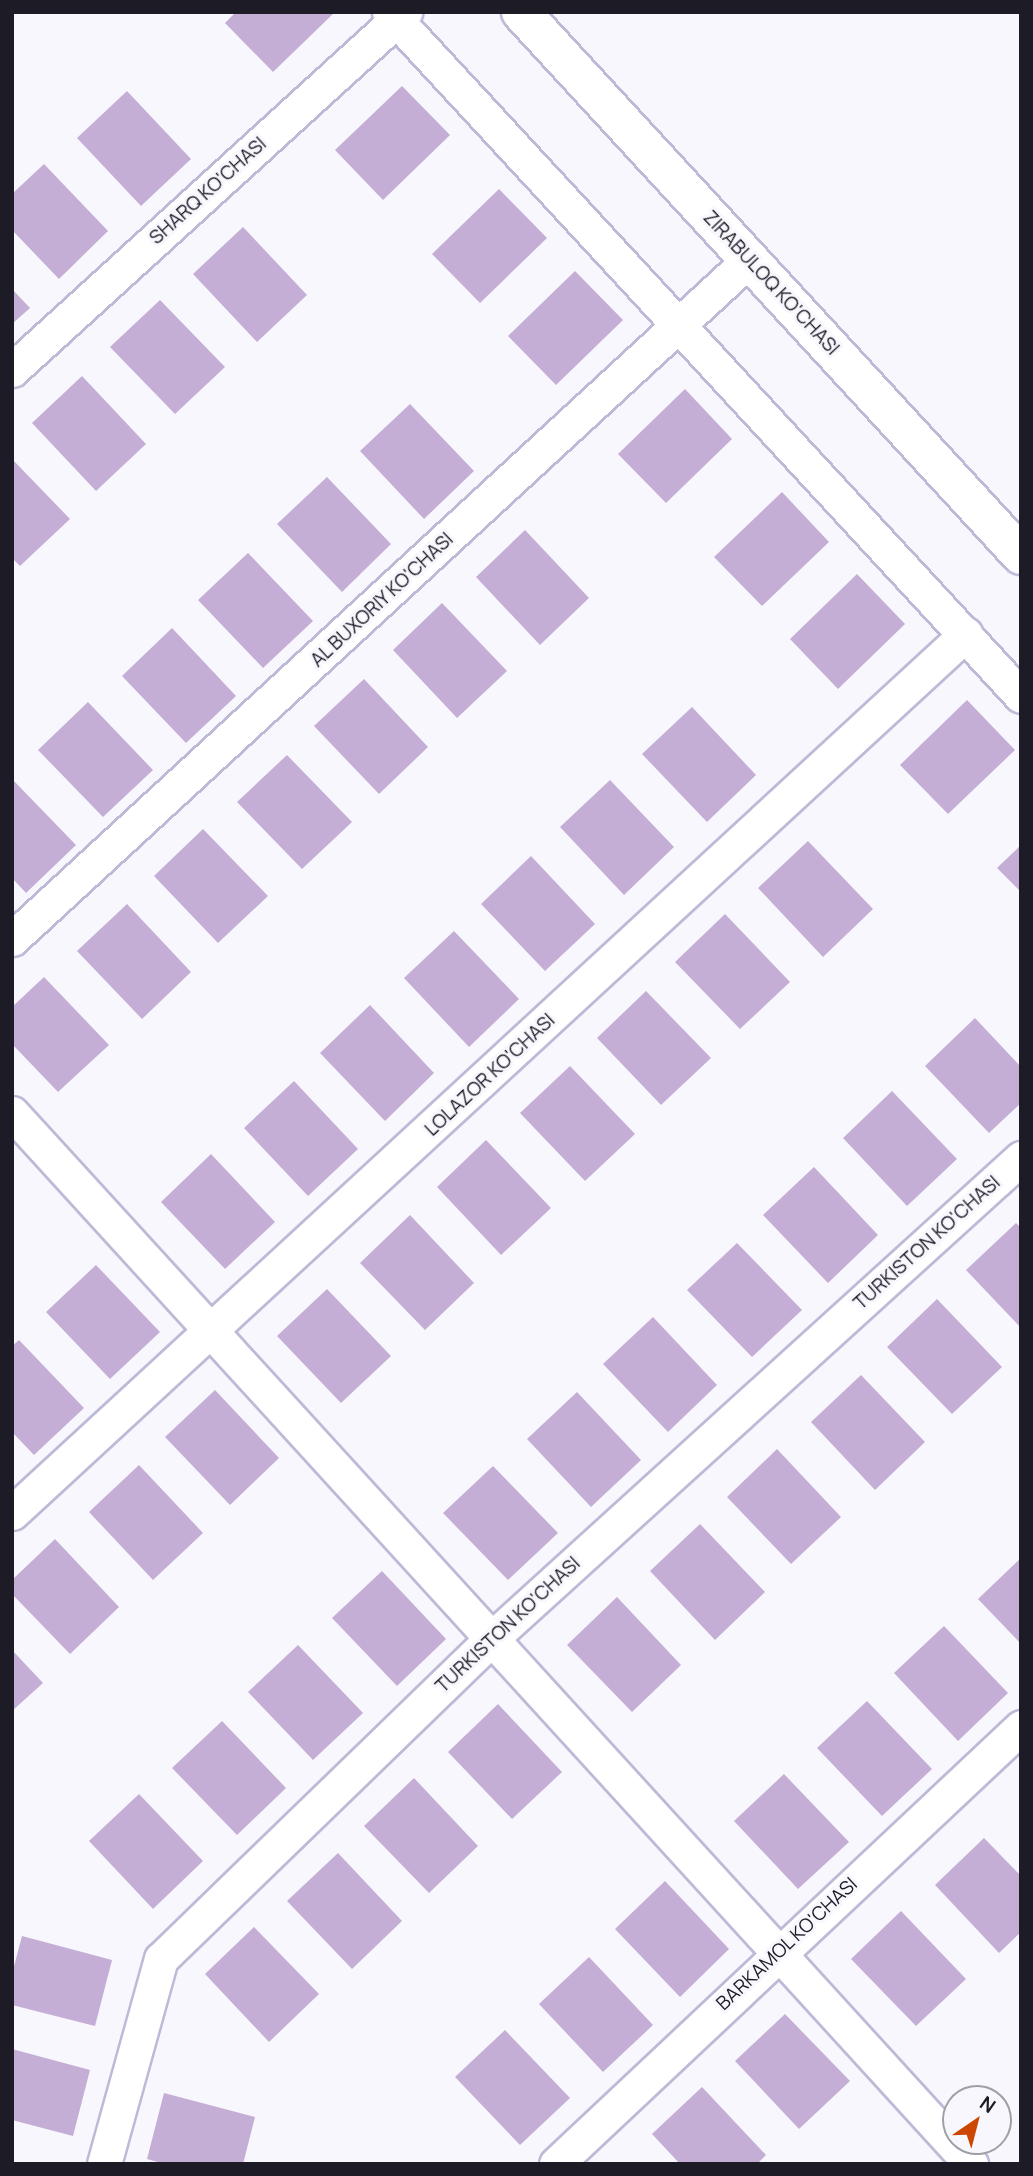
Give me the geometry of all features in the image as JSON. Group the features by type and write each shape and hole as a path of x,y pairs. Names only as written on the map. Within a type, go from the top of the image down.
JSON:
{"street":[{"name":"ZIRABULOQ KO'CHASI","path":"521,12 1021,555"},
{"path":"397,15 1021,696"},
{"name":"SHARQ KO'CHASI","path":"12,370 397,15"},
{"name":"AL BUXORIY KO'CHASI","path":"12,939 681,326 750,259"},
{"name":"LOLAZOR KO'CHASI","path":"12,1513 212,1333 966,634"},
{"path":"12,1113 971,2164"},
{"name":"TURKISTON KO'CHASI","path":"104,2164 161,1959 492,1639 1021,1158"},
{"name":"BARKAMOL KO'CHASI","path":"556,2164 778,1952 1021,1727"}],"building":[{"path":"236,12 335,12 273,72 225,23"},
{"path":"402,86 450,135 383,200 335,150"},
{"path":"127,91 191,159 141,206 77,138"},
{"path":"44,164 108,231 59,279 12,230 12,194"},
{"path":"499,189 547,238 480,303 432,254"},
{"path":"243,227 307,295 257,342 193,274"},
{"path":"575,271 623,320 556,385 508,336"},
{"path":"12,289 30,308 12,324"},
{"path":"160,300 225,367 175,414 110,347"},
{"path":"82,376 146,444 96,491 32,423"},
{"path":"685,389 732,439 666,503 618,454"},
{"path":"410,404 474,471 424,519 360,451"},
{"path":"12,459 70,519 20,566 12,558"},
{"path":"327,477 391,544 342,592 277,524"},
{"path":"782,492 829,542 762,606 714,557"},
{"path":"525,530 589,598 540,645 476,577"},
{"path":"248,553 313,621 263,668 198,600"},
{"path":"857,574 905,624 838,689 790,639"},
{"path":"442,603 507,671 457,718 393,650"},
{"path":"172,628 236,696 186,743 122,676"},
{"path":"364,679 428,747 379,794 314,726"},
{"path":"967,700 1015,750 948,814 900,765"},
{"path":"88,702 153,770 103,817 38,750"},
{"path":"692,707 756,775 707,822 642,754"},
{"path":"287,755 352,822 302,869 237,802"},
{"path":"12,779 76,845 26,893 12,878"},
{"path":"610,780 674,847 624,895 560,827"},
{"path":"203,829 268,896 218,943 154,876"},
{"path":"808,841 873,909 823,957 758,888"},
{"path":"1021,845 1021,892 997,868"},
{"path":"531,856 595,924 545,971 481,904"},
{"path":"127,904 191,972 142,1019 77,951"},
{"path":"725,914 790,982 740,1029 675,962"},
{"path":"454,931 519,999 469,1047 404,978"},
{"path":"44,977 109,1045 58,1092 12,1044 12,1007"},
{"path":"646,991 711,1058 661,1105 597,1038"},
{"path":"370,1005 434,1073 385,1121 320,1053"},
{"path":"975,1018 1021,1067 1021,1103 989,1133 925,1066"},
{"path":"570,1066 635,1134 585,1181 520,1113"},
{"path":"294,1081 358,1149 308,1196 244,1128"},
{"path":"892,1091 957,1159 907,1206 843,1138"},
{"path":"486,1140 551,1208 501,1255 437,1187"},
{"path":"211,1154 275,1222 225,1269 161,1202"},
{"path":"814,1167 878,1235 828,1283 763,1215"},
{"path":"410,1215 474,1283 425,1330 360,1263"},
{"path":"1016,1223 1021,1228 1021,1328 966,1270"},
{"path":"737,1243 802,1310 752,1357 687,1290"},
{"path":"96,1265 160,1332 110,1379 46,1312"},
{"path":"327,1289 391,1356 341,1403 277,1336"},
{"path":"937,1299 1002,1367 952,1414 887,1347"},
{"path":"653,1317 717,1385 668,1432 603,1364"},
{"path":"19,1340 84,1408 34,1455 12,1432 12,1346"},
{"path":"861,1375 925,1442 875,1490 811,1422"},
{"path":"215,1390 279,1458 230,1505 165,1437"},
{"path":"577,1392 641,1460 591,1507 527,1439"},
{"path":"777,1449 841,1517 791,1564 727,1497"},
{"path":"139,1465 203,1533 153,1580 89,1512"},
{"path":"493,1466 558,1533 508,1580 443,1513"},
{"path":"700,1524 765,1592 715,1640 650,1571"},
{"path":"55,1539 119,1607 70,1654 12,1594 12,1580"},
{"path":"1021,1558 1021,1644 978,1599"},
{"path":"382,1571 446,1639 397,1686 332,1618"},
{"path":"617,1597 681,1665 632,1712 567,1645"},
{"path":"944,1626 1008,1693 958,1741 894,1673"},
{"path":"298,1645 363,1713 313,1760 248,1692"},
{"path":"12,1650 43,1683 12,1711"},
{"path":"867,1701 932,1769 882,1816 817,1748"},
{"path":"498,1704 562,1772 512,1819 448,1752"},
{"path":"222,1721 286,1788 237,1835 172,1768"},
{"path":"784,1774 849,1842 798,1889 734,1821"},
{"path":"414,1778 478,1846 429,1893 364,1826"},
{"path":"139,1794 203,1861 153,1909 89,1841"},
{"path":"984,1838 1021,1876 1021,1932 999,1953 935,1885"},
{"path":"338,1853 402,1921 352,1969 287,1901"},
{"path":"665,1881 729,1949 680,1997 615,1929"},
{"path":"901,1911 966,1979 916,2026 851,1959"},
{"path":"254,1927 319,1994 269,2042 205,1974"},
{"path":"22,1936 112,1960 95,2026 12,2005 12,1974"},
{"path":"589,1957 653,2025 603,2072 539,2004"},
{"path":"785,2014 850,2081 799,2129 735,2061"},
{"path":"505,2030 570,2098 520,2145 455,2077"},
{"path":"12,2049 90,2070 73,2136 12,2120"},
{"path":"702,2087 766,2155 757,2164 680,2164 652,2134"},
{"path":"164,2093 255,2117 243,2164 165,2164 147,2159"}]}
